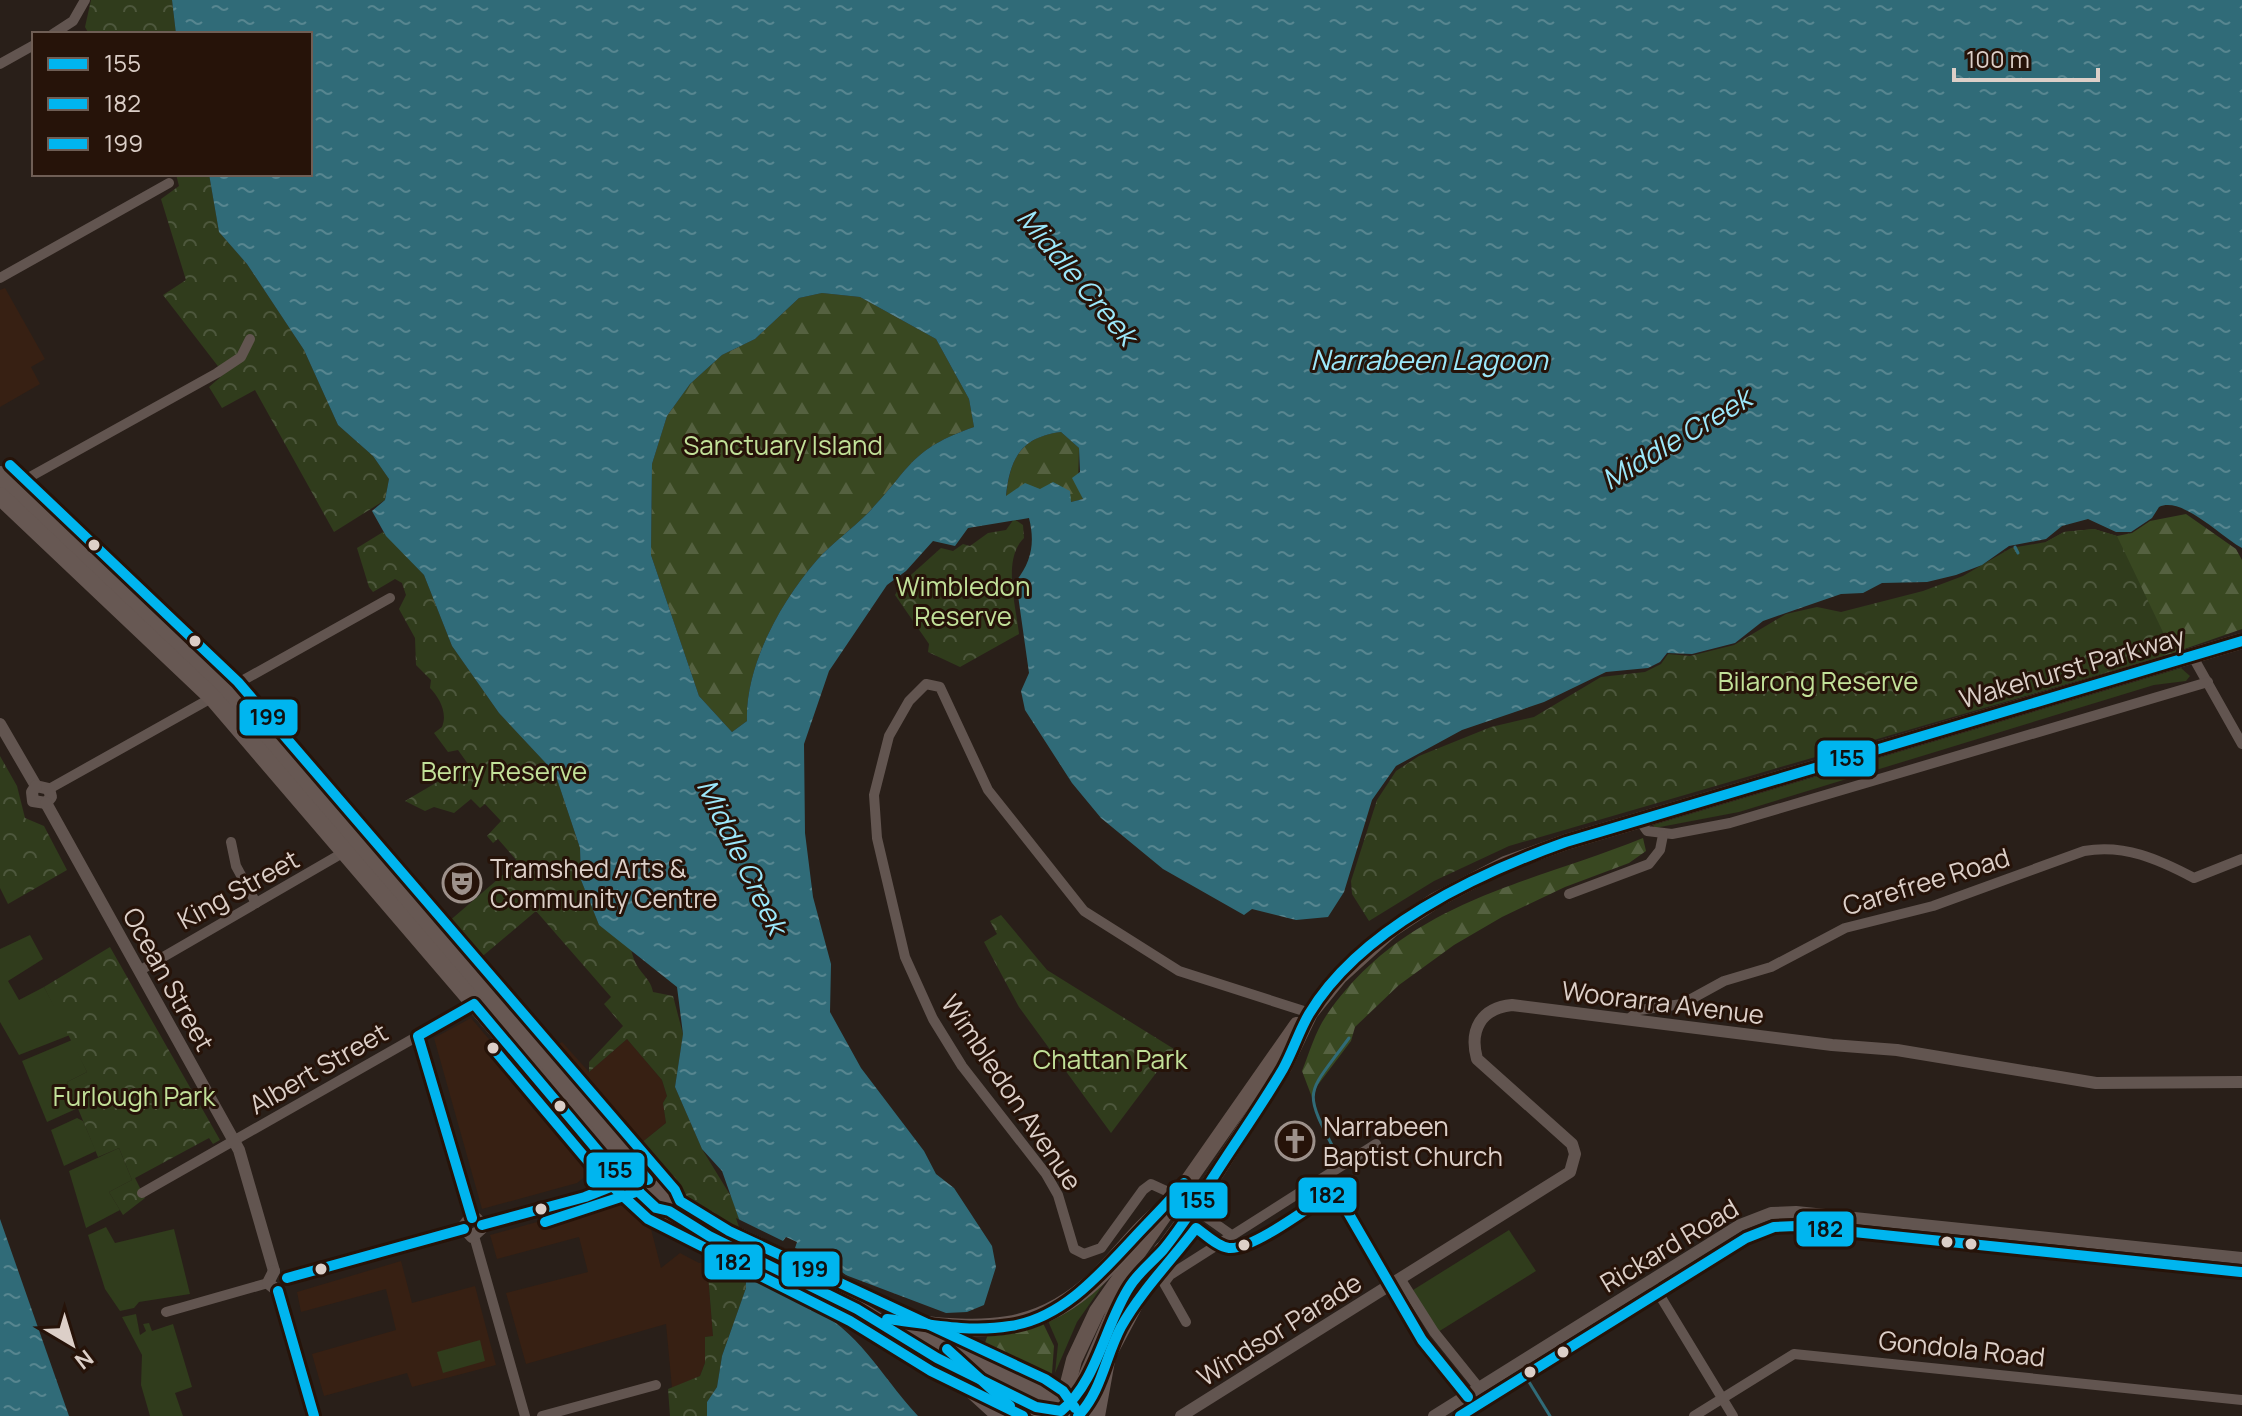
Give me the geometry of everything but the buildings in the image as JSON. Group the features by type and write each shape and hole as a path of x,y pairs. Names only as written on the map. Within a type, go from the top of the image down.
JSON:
{"highway":[{"path":"3,488 220,695 634,1178 656,1208 669,1211 709,1236 857,1309 937,1358 1042,1410 1062,1414"},
{"path":"352,847 474,1004 634,1178"},
{"path":"895,1322 975,1330 1014,1326 1043,1316 1096,1279 1150,1220 1171,1202"},
{"path":"1096,1416 1107,1355 1163,1250"},
{"path":"857,1309 895,1322 1038,1391 1062,1414"},
{"path":"937,1358 1001,1416"}],"main road":[{"name":"Wakehurst Parkway","path":"1062,1414 1077,1398 1116,1308 1135,1279 1163,1250 1193,1209 1276,1065 1310,1013 1340,976 1374,943 1436,900 1530,855 2242,641"},
{"name":"Wakehurst Parkway","path":"1062,1414 1084,1335 1171,1202 1276,1065"}],"street":[{"path":"56,32 73,21 85,0"},
{"path":"0,64 32,46"},
{"path":"1,276 169,183"},
{"path":"3,488 217,373 241,357 250,339"},
{"path":"43,788 220,695 390,598"},
{"path":"2193,657 2242,744"},
{"name":"Wakehurst Parkway","path":"1663,835 1692,832 1780,810 2208,682"},
{"name":"Wimbledon Avenue","path":"1171,1202 1157,1184 1146,1186 1101,1248 1089,1253 1078,1252 1071,1245 1064,1212 1046,1174 962,1066 933,1019 905,957 873,814 879,764 909,701 926,684 940,687 988,790 1084,911 1179,971 1310,1013"},
{"name":"Ocean Street","path":"0,724 43,788 32,792 33,801 46,803 235,1141 274,1271"},
{"path":"1569,894 1649,864 1660,850 1663,835 1647,831 1640,821"},
{"path":"231,842 236,866 256,903"},
{"name":"King Street","path":"139,971 352,847"},
{"name":"Carefree Road","path":"1629,1019 1639,1010 1682,1004 1724,981 1771,967 1845,928 1933,906 2084,851 2105,848 2151,856 2194,878 2242,859"},
{"name":"Albert Street","path":"142,1193 474,1004"},
{"name":"Woorarra Avenue","path":"1401,1280 1560,1179 1574,1164 1575,1154 1565,1137 1477,1059 1473,1045 1478,1022 1498,1007 1512,1005 1832,1045 1897,1050 2096,1083 2242,1082"},
{"path":"418,1036 425,1051 525,1416"},
{"path":"1186,1322 1164,1283 1170,1275 1227,1240 1230,1234 1246,1229 1376,1144"},
{"path":"287,1278 472,1228 634,1178"},
{"path":"1171,1202 1193,1209 1230,1234"},
{"name":"Rickard Road","path":"1434,1416 1752,1218 1771,1213 1796,1212 2242,1258"},
{"path":"166,1312 273,1287 285,1287 287,1278 284,1272 269,1274 273,1287 314,1416"},
{"path":"1401,1280 1434,1332 1479,1388"},
{"name":"Windsor Parade","path":"1181,1416 1401,1280"},
{"path":"1651,1281 1733,1416"},
{"name":"Gondola Road","path":"1694,1416 1794,1354 2242,1400"},
{"path":"542,1416 656,1385"}],"shaded area":[{"path":"5,288 45,359 31,367 40,384 0,407 0,290"},
{"path":"471,1018 584,1151 590,1164 586,1176 577,1183 482,1209 434,1038"},
{"path":"627,1039 662,1080 667,1096 663,1103 666,1123 635,1148 550,1050 562,1042 589,1072"},
{"path":"624,1198 651,1229 661,1268 680,1253 699,1263 707,1262 713,1336 705,1337 705,1363 700,1376 672,1388 666,1324 526,1364 506,1293 588,1272 579,1237 497,1259 490,1235"},
{"path":"401,1261 412,1303 475,1286 496,1365 412,1387 407,1373 324,1396 312,1354 396,1330 386,1289 301,1312 297,1292"}],"green space":[{"path":"91,0 172,0 176,32 88,32 85,27"},
{"path":"176,176 209,176 219,232 247,264 304,350 338,425 373,456 389,479 385,500 334,532 255,390 222,408 209,387 224,374 163,295 186,280 161,199 179,186"},
{"name":"Sanctuary Island","path":"822,293 860,297 936,339 969,399 974,427 936,444 912,462 867,514 804,576 779,614 759,657 752,678 747,721 732,732 699,696 651,555 652,464 667,416 690,384 722,355 755,339 799,298"},
{"path":"1061,432 1079,448 1078,488 1083,499 1071,502 1040,489 1006,497 1011,471 1020,452 1036,439"},
{"path":"2186,514 2236,549 2242,560 2242,629 2173,653 1993,705 2046,542 2064,532 2094,529 2117,536 2132,533 2150,521"},
{"name":"Wimbledon Reserve","path":"1014,519 1023,525 1024,538 1017,547 1012,570 1019,634 960,667 928,652 929,644 895,595 902,583 941,548 953,551 963,544 970,546 988,533 1006,530"},
{"name":"Bilarong Reserve","path":"2094,529 2117,536 2173,653 1509,846 1434,881 1369,921 1352,894 1351,881 1377,800 1396,771 1419,756 1491,727 1534,717 1601,677 1645,672 1661,664 1668,654 1690,656 1734,645 1786,614 1817,607 1841,612 1923,591 1963,576 2011,548 2046,542 2064,532"},
{"name":"Berry Reserve","path":"383,532 424,575 452,646 499,713 555,773 580,848 581,880 599,925 631,948 653,992 673,996 683,1034 675,1087 702,1149 732,1198 745,1236 730,1234 700,1216 635,1148 666,1123 663,1103 667,1096 662,1080 627,1039 589,1072 589,1062 623,1026 604,1004 611,997 536,911 478,960 447,923 518,862 498,839 493,843 487,836 501,821 485,804 480,808 471,799 454,813 434,807 425,811 405,801 468,764 458,750 448,752 434,733 442,727 443,711 430,688 431,680 416,665 415,638 399,609 406,595 402,583 395,579 373,592 369,587 357,548"},
{"path":"2181,668 2190,676 2186,681 2154,685 1739,812 1655,828 1653,825"},
{"path":"0,756 17,786 25,818 44,826 67,870 8,904 0,888"},
{"path":"1643,838 1646,851 1629,863 1565,887 1502,917 1454,945 1399,985 1355,1027 1351,1041 1314,1090 1313,1100 1302,1071 1319,1029 1357,977 1392,946 1470,902"},
{"name":"Chattan Park","path":"1001,915 1047,970 1174,1049 1111,1133 1019,1007 984,942 997,934 990,921"},
{"path":"30,935 43,959 8,981 19,1000 44,987 70,1035 19,1055 0,1022 0,949"},
{"name":"Furlough Park","path":"110,947 220,1140 213,1144 209,1138 135,1178 145,1198 123,1215 109,1192 132,1180 119,1148 98,1157 67,1082 87,1072 44,987"},
{"path":"72,1040 87,1072 67,1082 78,1108 47,1122 22,1061"},
{"path":"77,1118 83,1121 96,1151 64,1166 51,1130"},
{"path":"119,1148 132,1180 109,1192 120,1210 86,1228 69,1171"},
{"path":"106,1227 115,1243 174,1229 190,1294 139,1302 134,1308 120,1311 105,1289 88,1235"},
{"path":"1509,1230 1536,1271 1438,1332 1413,1290"},
{"path":"707,1262 727,1262 745,1270 746,1288 722,1356 717,1387 707,1402 707,1416 670,1416 668,1389 700,1376 705,1363 705,1337 713,1336"},
{"path":"1112,1272 1077,1322 1055,1373 1058,1344 1048,1321"},
{"path":"136,1314 140,1335 146,1331 143,1324 149,1323 152,1331 173,1324 192,1387 175,1393 183,1416 150,1416 141,1385 142,1355 122,1317"},
{"path":"1042,1321 1054,1346 1052,1373 1044,1379 982,1352 988,1334"},
{"path":"480,1340 485,1361 443,1373 437,1352"}],"water":[{"name":"Narrabeen Lagoon","path":"172,0 2242,0 2242,548 2179,507 2159,507 2152,518 2131,532 2116,532 2088,519 2062,526 2046,539 2009,546 1982,565 1956,575 1927,582 1882,583 1863,593 1841,594 1763,621 1735,643 1692,654 1667,653 1660,662 1648,668 1606,672 1544,702 1462,730 1396,766 1372,800 1344,892 1328,917 1296,920 1252,909 1244,915 1163,869 1101,818 1072,783 1025,710 1021,691 1029,673 1016,581 1031,551 1029,518 968,528 955,546 933,541 906,571 887,585 829,671 804,744 805,833 813,897 831,964 830,1012 861,1068 924,1151 936,1174 954,1188 992,1246 996,1267 984,1305 967,1312 946,1313 835,1271 817,1270 807,1285 805,1303 855,1340 918,1416 707,1416 707,1402 717,1387 722,1356 746,1288 745,1236 722,1171 702,1149 675,1087 683,1034 677,987 599,925 581,880 580,848 555,773 499,713 452,646 424,575 386,536 372,511 385,500 389,479 373,456 338,425 304,350 247,264 219,232 209,176 312,176 312,32 176,32","holes":["822,293 860,297 936,339 969,399 974,427 936,444 912,462 867,514 804,576 779,614 759,657 752,678 747,721 732,732 699,696 651,555 652,464 667,416 690,384 722,355 755,339 799,298","1061,432 1079,448 1080,472 1072,478 1083,499 1071,502 1070,491 1053,482 1040,489 1025,483 1006,496 1015,460 1028,444"]},
{"path":"0,1219 69,1416 0,1416"}],"pier":[{"path":"736,1218 783,1241 786,1237 797,1242 795,1248 839,1270 857,1283 739,1227"}],"waterway":[{"path":"2015,547 2018,553"},
{"path":"1336,1153 1318,1115 1314,1093 1317,1083 1349,1038"},
{"path":"1526,1377 1550,1416"}],"transit line":[{"name":"199","path":"10,465 238,682 675,1190 680,1201 729,1231 1045,1379 1063,1391 1075,1408"},
{"name":"155","path":"472,1218 418,1036 474,1004 609,1164 656,1208 669,1211 709,1236 857,1309 937,1358 1036,1407 1061,1411 1073,1399 1092,1369 1130,1286 1163,1250 1196,1204 1283,1069 1309,1014 1331,984 1358,956 1423,908 1495,870 1566,842 2242,641"},
{"name":"182","path":"492,1047 598,1173 648,1219 850,1321 931,1371 1023,1416"},
{"name":"155","path":"482,1225 585,1197 643,1174 648,1180"},
{"name":"155","path":"887,1319 979,1329 1010,1326 1051,1312 1086,1287 1184,1183"},
{"name":"182","path":"1078,1416 1093,1396 1129,1314 1196,1228 1220,1245 1240,1247 1267,1234 1335,1190 1422,1340 1468,1397"},
{"name":"182","path":"545,1222 639,1191"},
{"name":"182","path":"1460,1416 1746,1238 1774,1227 1796,1226 2241,1272"},
{"name":"155","path":"287,1278 464,1229"},
{"name":"155","path":"278,1291 314,1416"},
{"name":"199","path":"947,1349 1010,1406"}],"place":[{"name":"Tramshed Arts & Community Centre","path":"462,883"},
{"name":"Narrabeen Baptist Church","path":"1295,1141"}],"water label":[{"name":"Middle Creek","path":"1078,276"},
{"name":"Middle Creek","path":"1676,438"},
{"name":"Middle Creek","path":"743,856"}]}
